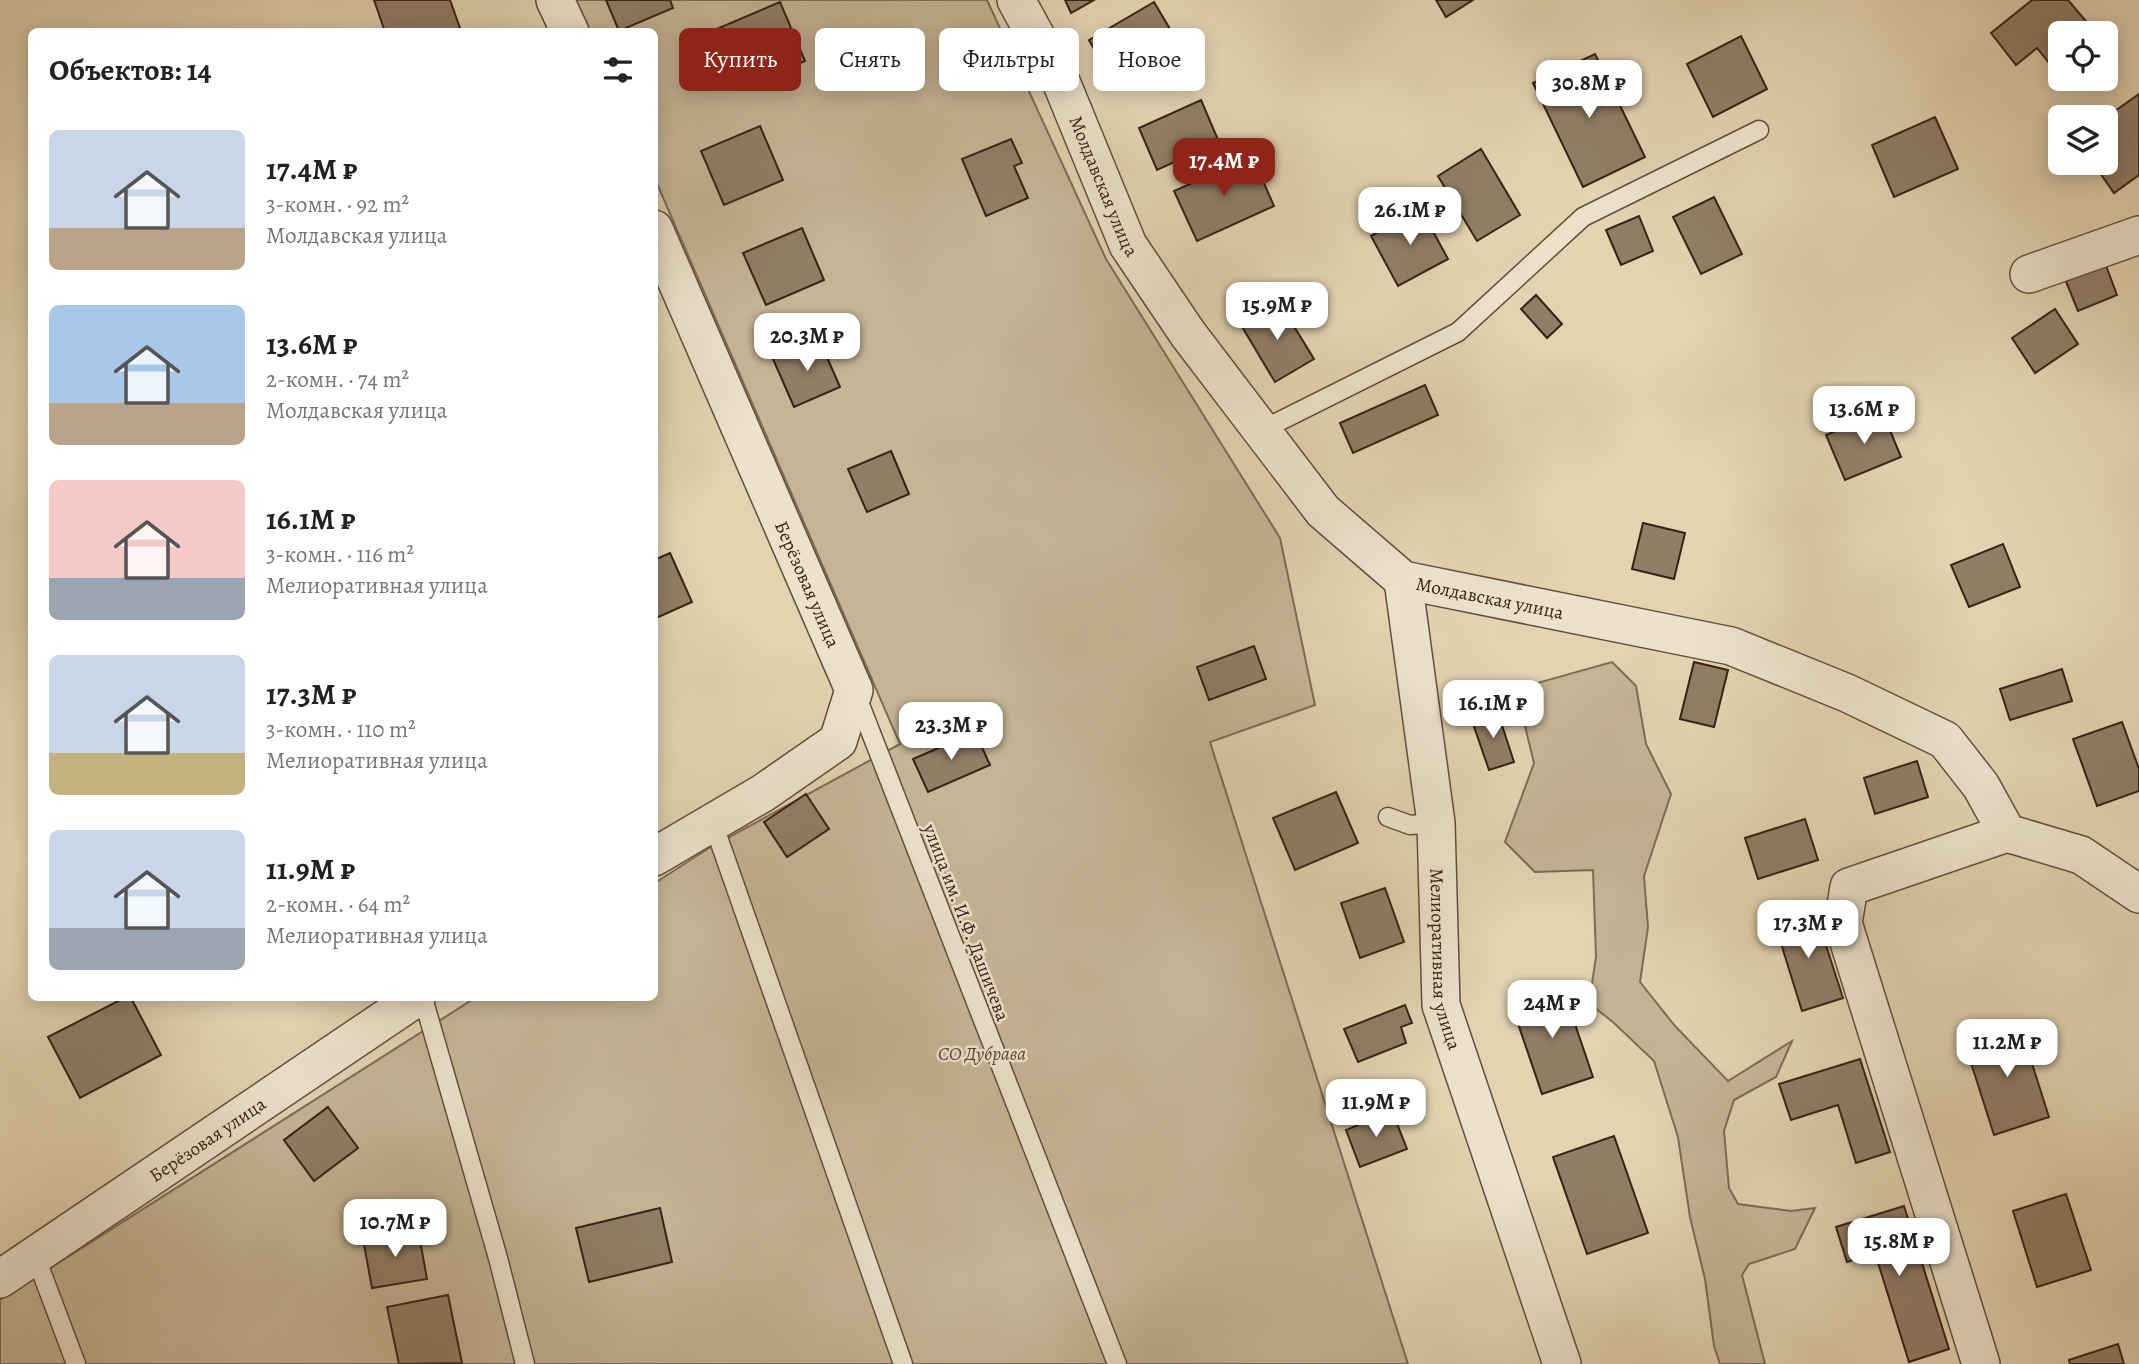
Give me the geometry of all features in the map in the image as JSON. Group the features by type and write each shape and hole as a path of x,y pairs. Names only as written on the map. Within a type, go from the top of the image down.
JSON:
{"street":[{"path":"555,0 567,28"},
{"name":"Молдавская улица","path":"1016,0 1062,84 1128,244 1188,334 1323,511 1403,580 1731,646 1847,693 1945,740 1981,786 2007,833"},
{"path":"2029,274 2139,235"},
{"name":"Берёзовая улица","path":"658,238 854,690"},
{"name":"Мелиоративная улица","path":"1403,580 1436,823 1441,1005 1562,1364"},
{"path":"658,855 763,793 838,741 854,690"},
{"path":"1981,1364 1843,923 1849,887 2007,833 2081,855 2139,894"},
{"name":"Берёзовая улица","path":"0,1279 412,1001"}],"lane":[{"path":"1260,431 1458,332 1583,217 1759,130"},
{"name":"улица им. И.Ф. Дашичева","path":"854,690 1117,1364"},
{"path":"1388,817 1410,825 1436,823"},
{"path":"713,823 903,1364"},
{"path":"424,1001 498,1258 525,1364"},
{"path":"35,1255 76,1364"}],"green space":[{"name":"СО Дубрава","path":"576,0 987,0 1000,28 939,28 939,91 1029,91 1106,259 1280,538 1315,705 1210,742 1408,1364 0,1364 0,1300 470,1001 658,1001 658,881 709,848 900,744 658,186 658,28 589,28"},
{"path":"1612,662 1636,686 1646,744 1671,794 1644,876 1648,927 1640,982 1675,1026 1728,1081 1792,1041 1776,1077 1734,1100 1724,1131 1729,1188 1738,1204 1791,1211 1815,1208 1795,1249 1749,1264 1742,1275 1765,1364 1720,1364 1714,1346 1705,1279 1690,1217 1678,1137 1654,1061 1589,1003 1596,957 1593,870 1535,872 1505,842 1534,763 1516,689"}],"building":[{"path":"374,0 450,0 460,28 384,28"},
{"path":"606,0 670,0 673,8 626,28 618,28"},
{"path":"1065,0 1094,0 1071,13"},
{"path":"1436,0 1473,0 1446,17"},
{"path":"2032,0 2068,0 2086,21 2048,21 2048,62 2037,48 2016,65 1991,33"},
{"path":"780,2 791,28 719,28"},
{"path":"1154,2 1169,28 1110,28"},
{"path":"1741,36 1767,89 1713,117 1687,64"},
{"path":"1595,54 1645,157 1583,187 1533,83"},
{"path":"2139,94 2139,175 2114,193 2101,175 2118,175 2118,109"},
{"path":"1201,100 1219,142 1157,170 1139,128"},
{"path":"1935,117 1958,169 1894,197 1872,145"},
{"path":"760,126 783,180 724,205 701,151"},
{"path":"1011,139 1022,163 1014,166 1028,198 986,216 962,159"},
{"path":"1481,149 1520,215 1477,241 1438,176"},
{"path":"1252,156 1274,206 1197,241 1174,191"},
{"path":"1714,197 1742,254 1701,274 1673,217"},
{"path":"1421,209 1448,259 1398,286 1371,236"},
{"path":"1639,216 1653,251 1621,265 1606,230"},
{"path":"802,228 824,280 766,305 743,253"},
{"path":"2105,263 2117,295 2078,311 2065,279"},
{"path":"1536,295 1562,324 1547,338 1521,309"},
{"path":"1279,302 1314,359 1275,382 1241,325"},
{"path":"2055,309 2078,344 2035,373 2012,338"},
{"path":"819,339 840,387 794,407 773,359"},
{"path":"1425,385 1438,415 1353,453 1340,423"},
{"path":"1882,411 1901,457 1845,480 1826,435"},
{"path":"891,451 909,494 867,512 848,469"},
{"path":"1643,523 1685,533 1674,579 1632,569"},
{"path":"2003,544 2020,587 1969,607 1951,565"},
{"path":"670,553 692,602 658,617 658,558"},
{"path":"1254,646 1266,679 1209,700 1197,667"},
{"path":"1694,662 1728,670 1714,727 1680,719"},
{"path":"2062,669 2072,701 2010,720 2000,689"},
{"path":"1497,710 1514,762 1489,770 1471,718"},
{"path":"2122,722 2139,769 2139,791 2097,806 2073,739"},
{"path":"975,732 990,765 928,792 913,759"},
{"path":"1917,761 1928,797 1875,814 1864,778"},
{"path":"1336,792 1358,843 1295,870 1273,818"},
{"path":"806,794 829,829 787,857 764,822"},
{"path":"1805,819 1818,860 1758,879 1745,838"},
{"path":"1385,888 1404,942 1360,958 1341,903"},
{"path":"1814,908 1843,998 1802,1011 1774,921"},
{"path":"1562,986 1593,1077 1542,1094 1511,1003"},
{"path":"118,1001 133,1001 161,1055 80,1098 48,1037"},
{"path":"1405,1005 1412,1023 1401,1027 1406,1043 1358,1062 1344,1029"},
{"path":"2019,1023 2049,1117 1994,1135 1964,1041"},
{"path":"1860,1059 1890,1152 1856,1163 1838,1105 1791,1120 1779,1084"},
{"path":"328,1107 358,1148 314,1181 284,1140"},
{"path":"1392,1111 1407,1149 1360,1167 1346,1130"},
{"path":"1614,1136 1648,1233 1587,1254 1553,1157"},
{"path":"2066,1194 2091,1270 2037,1287 2013,1211"},
{"path":"1904,1206 1949,1349 1909,1362 1875,1253 1847,1262 1836,1227"},
{"path":"660,1208 672,1262 589,1282 576,1228"},
{"path":"418,1229 427,1279 372,1288 363,1239"},
{"path":"448,1295 462,1363 399,1364 387,1307"},
{"path":"2118,1344 2124,1364 2070,1364 2069,1360"}]}
